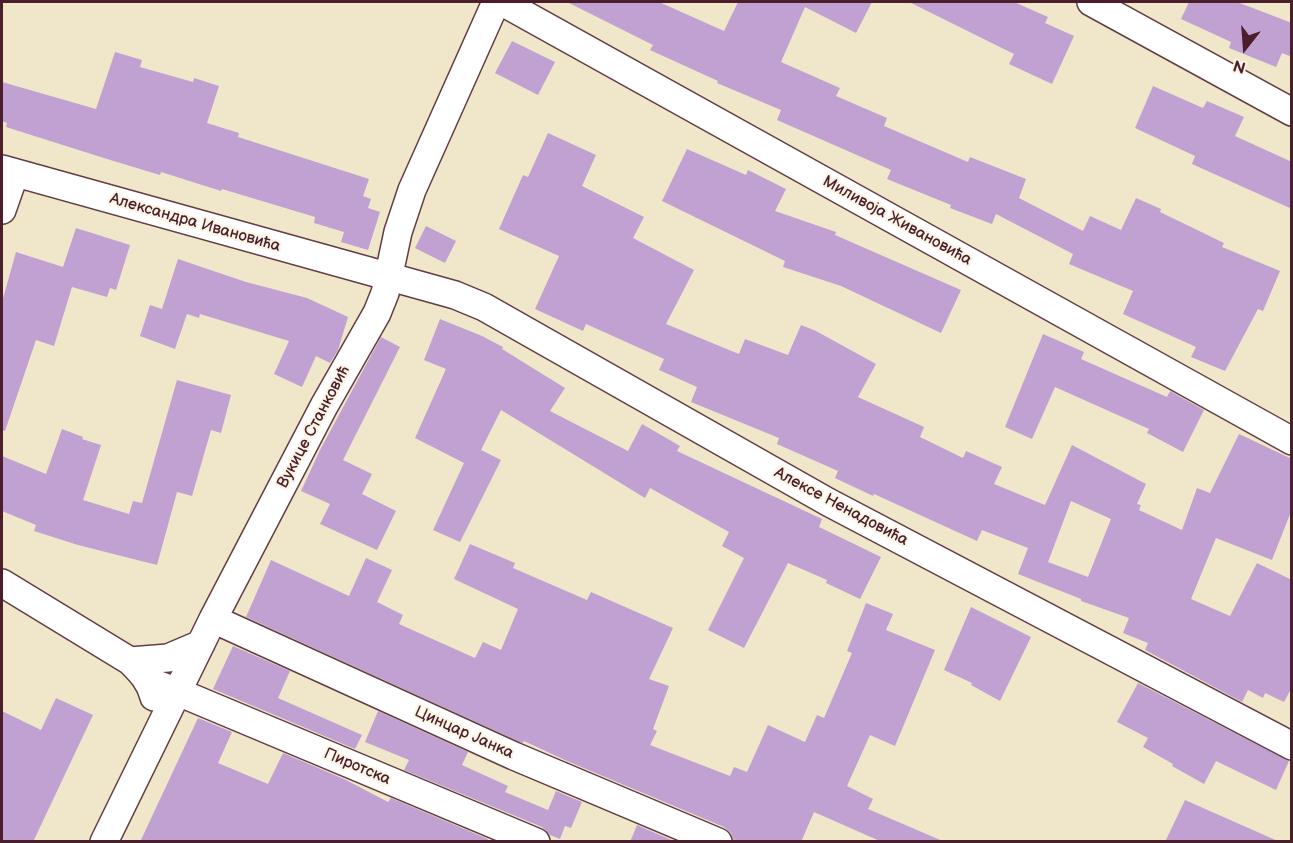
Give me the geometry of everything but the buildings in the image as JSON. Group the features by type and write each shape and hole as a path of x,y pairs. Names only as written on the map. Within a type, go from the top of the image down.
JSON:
{"street":[{"name":"Вукице Станковић","path":"104,842 213,620 324,406 376,313 385,293 398,232 412,190 496,2"},
{"name":"Миливоја Живановића","path":"501,2 1292,441"},
{"path":"1091,2 1292,112"},
{"name":"Александра Ивановића","path":"8,171 388,277"},
{"path":"2,210 8,171"},
{"name":"Алексе Ненадовића","path":"388,277 455,295 484,307 828,502 1292,746"},
{"path":"2,583 130,661 143,674 152,689 157,710 158,731"},
{"name":"Цинцар Јанка","path":"213,620 514,756 718,842"},
{"path":"130,661 168,658 201,644"},
{"name":"Пиротска","path":"148,681 536,842"}]}
